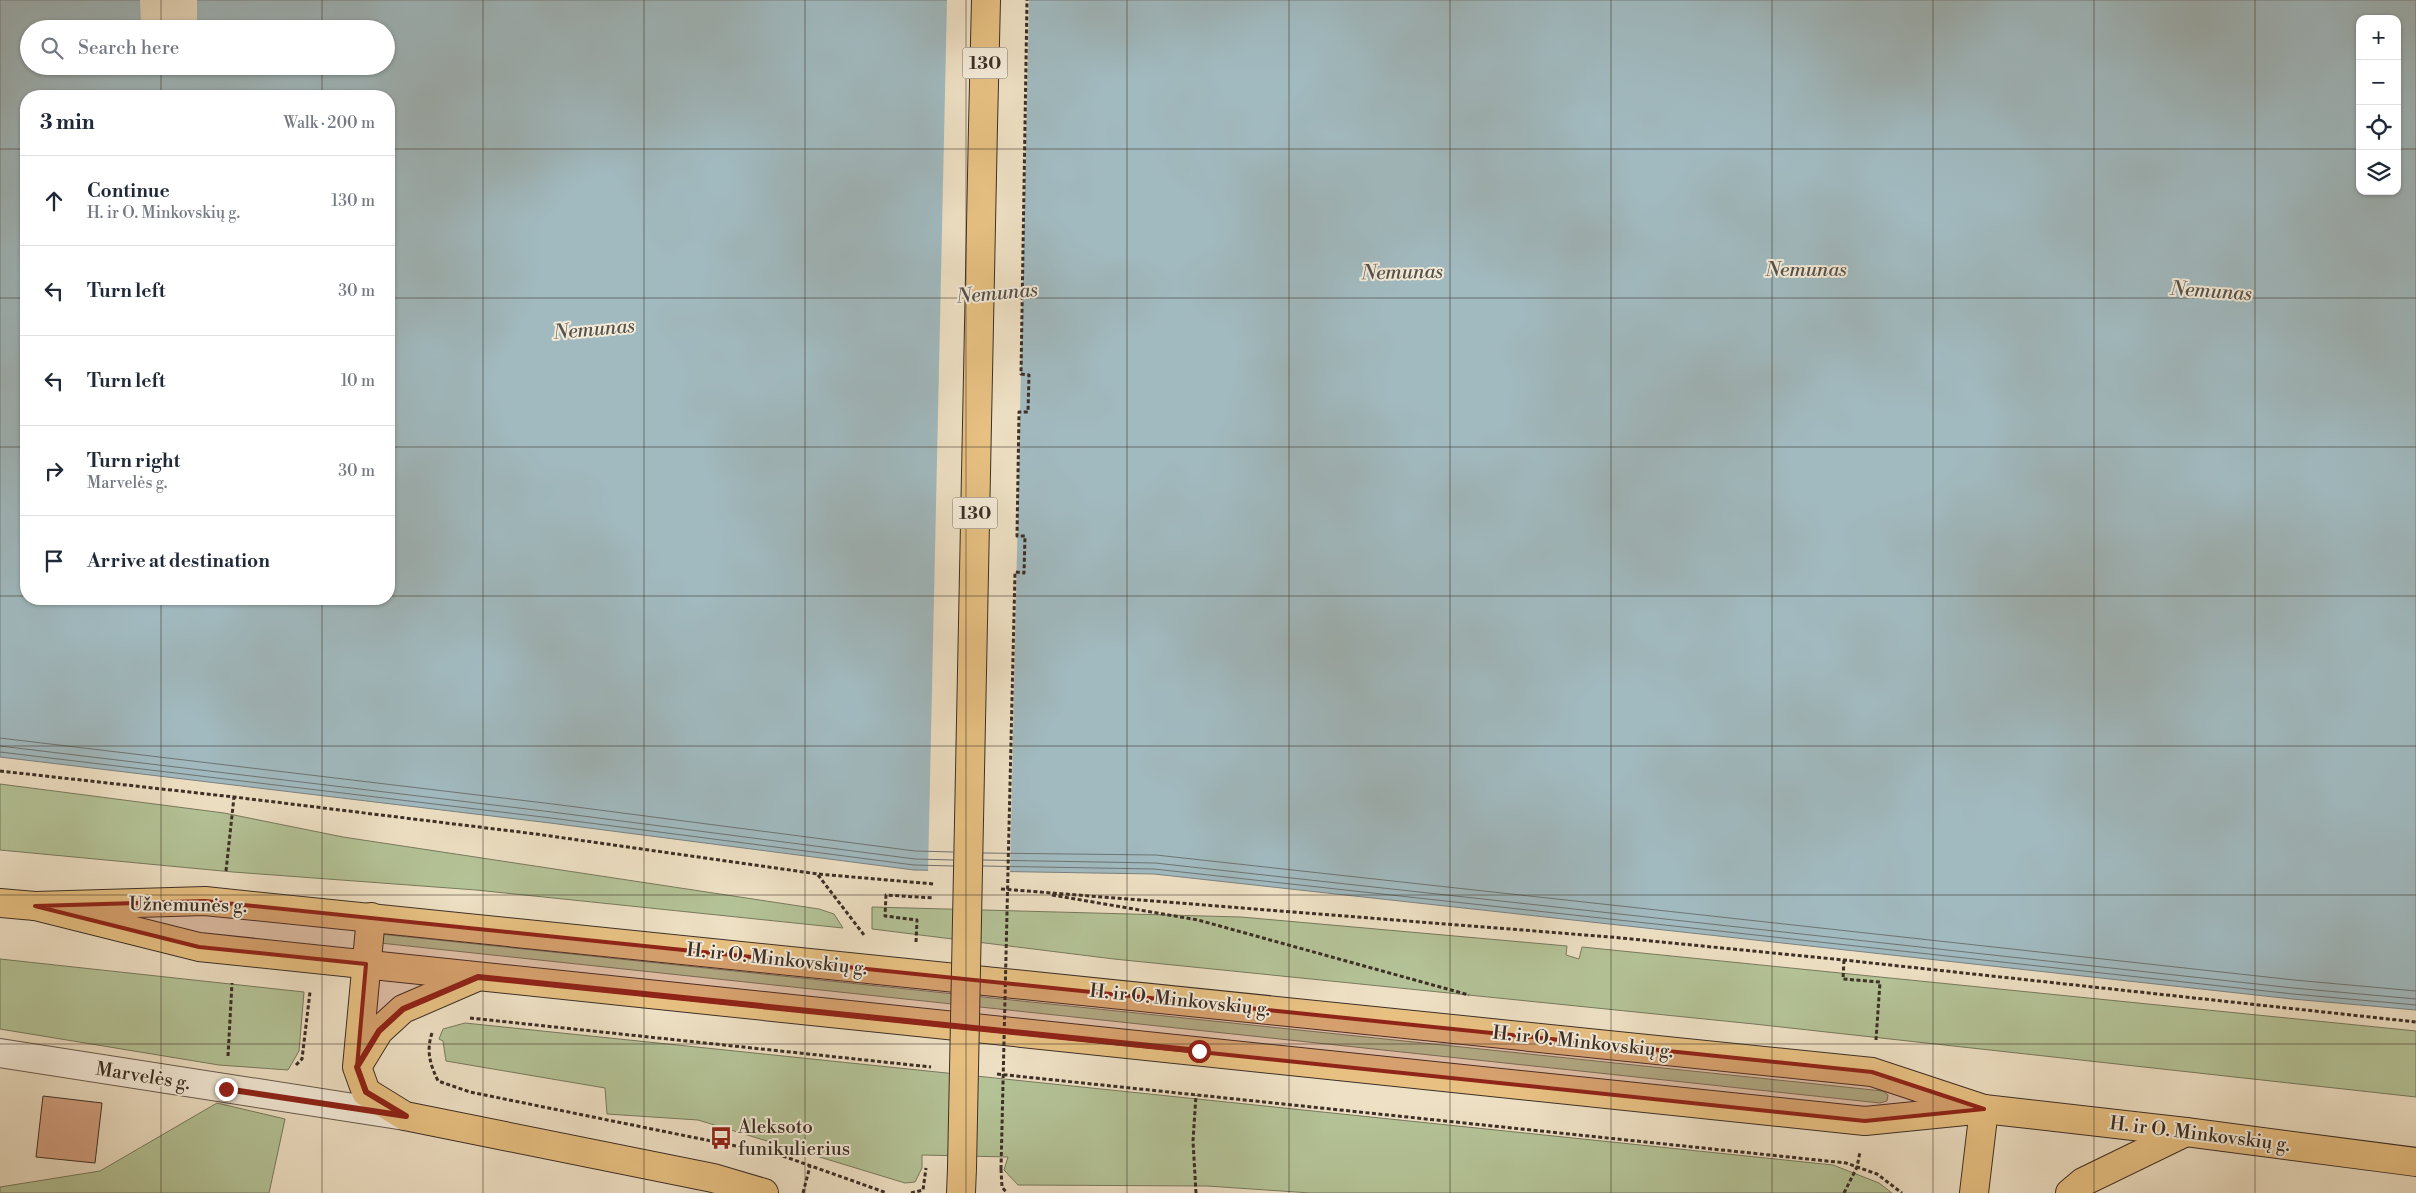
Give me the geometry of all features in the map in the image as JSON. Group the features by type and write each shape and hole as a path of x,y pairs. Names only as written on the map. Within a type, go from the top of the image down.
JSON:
{"main road":[{"name":"130","path":"962,1181 986,0"},
{"name":"Užnemunės g.","path":"0,903 35,906 205,901 371,917"},
{"name":"Užnemunės g.","path":"35,906 199,947 366,964"},
{"path":"371,917 357,1067 366,1092 406,1116 713,1178 764,1193"},
{"name":"H. ir O. Minkovskių g.","path":"371,917 1872,1072 1984,1109 2186,1132 2416,1162"},
{"name":"H. ir O. Minkovskių g.","path":"366,964 1865,1121 1984,1109"},
{"path":"357,1067 379,1031 403,1009 478,977"},
{"path":"1974,1193 1984,1109"},
{"path":"2070,1193 2083,1182 2186,1132"}],"street":[{"name":"Marvelės g.","path":"0,1053 227,1076 406,1116"}],"path":[{"path":"1007,1193 1002,1187 1001,1169 1015,572 1024,573 1025,536 1017,536 1019,412 1028,412 1029,375 1021,374 1027,0"},
{"path":"0,771 536,834 818,874 935,884"},
{"path":"226,879 234,797"},
{"path":"818,874 870,941"},
{"path":"993,888 1612,937 1844,960 2416,1022"},
{"path":"1032,892 1198,920 1470,996"},
{"path":"916,946 917,920 885,916 886,895 967,900"},
{"path":"1844,960 1843,978 1880,982 1875,1046"},
{"path":"227,1076 233,975"},
{"path":"292,1070 302,1059 311,986"},
{"path":"469,1018 941,1068"},
{"path":"435,1026 428,1045 430,1063 438,1081 470,1092 770,1153 887,1193"},
{"path":"990,1073 1846,1163 1878,1174 1902,1193"},
{"path":"1196,1095 1193,1141 1196,1193"},
{"path":"803,1193 810,1166"},
{"path":"1844,1193 1857,1167"},
{"path":"910,1193 923,1190 926,1168"}],"highlighted area":[{"path":"205,901 1872,1072 1984,1109 1865,1121 478,977 403,1009 379,1031 357,1067 366,964 199,947 35,906"}],"green space":[{"path":"0,784 224,813 343,837 819,909 834,914 843,928 476,890 233,872 0,850"},
{"path":"872,907 1241,917 1567,946 1566,955 1579,959 1582,947 2416,1031 2416,1097 1754,1024 1114,959 872,929"},
{"path":"380,934 1883,1091 1888,1095 1887,1101 1880,1103 380,943"},
{"path":"0,959 304,992 299,1051 288,1070 219,1065 0,1029"},
{"path":"465,1023 1833,1165 1879,1183 1892,1193 1311,1193 1207,1186 1018,1185 1004,1170 1008,1157 922,1155 922,1168 915,1182 905,1183 698,1120 607,1114 605,1088 446,1061 443,1041 439,1039 443,1029"},
{"path":"217,1103 285,1119 269,1193 0,1193 0,1187 100,1171"}],"water":[{"name":"Nemunas","path":"0,0 2416,0 2416,1010 2292,999 1154,874 914,870 550,823 0,757"}],"pier":[{"path":"140,0 197,0 197,20 141,20"},
{"path":"947,0 1029,0 1010,874 928,873"}],"building":[{"path":"43,1096 102,1103 95,1163 36,1157"}],"place":[{"name":"Aleksoto funikulierius","path":"721,1138"}],"route":[{"path":"226,1089 406,1116 366,1092 357,1067 379,1031 403,1009 478,977 1199,1051"}]}
